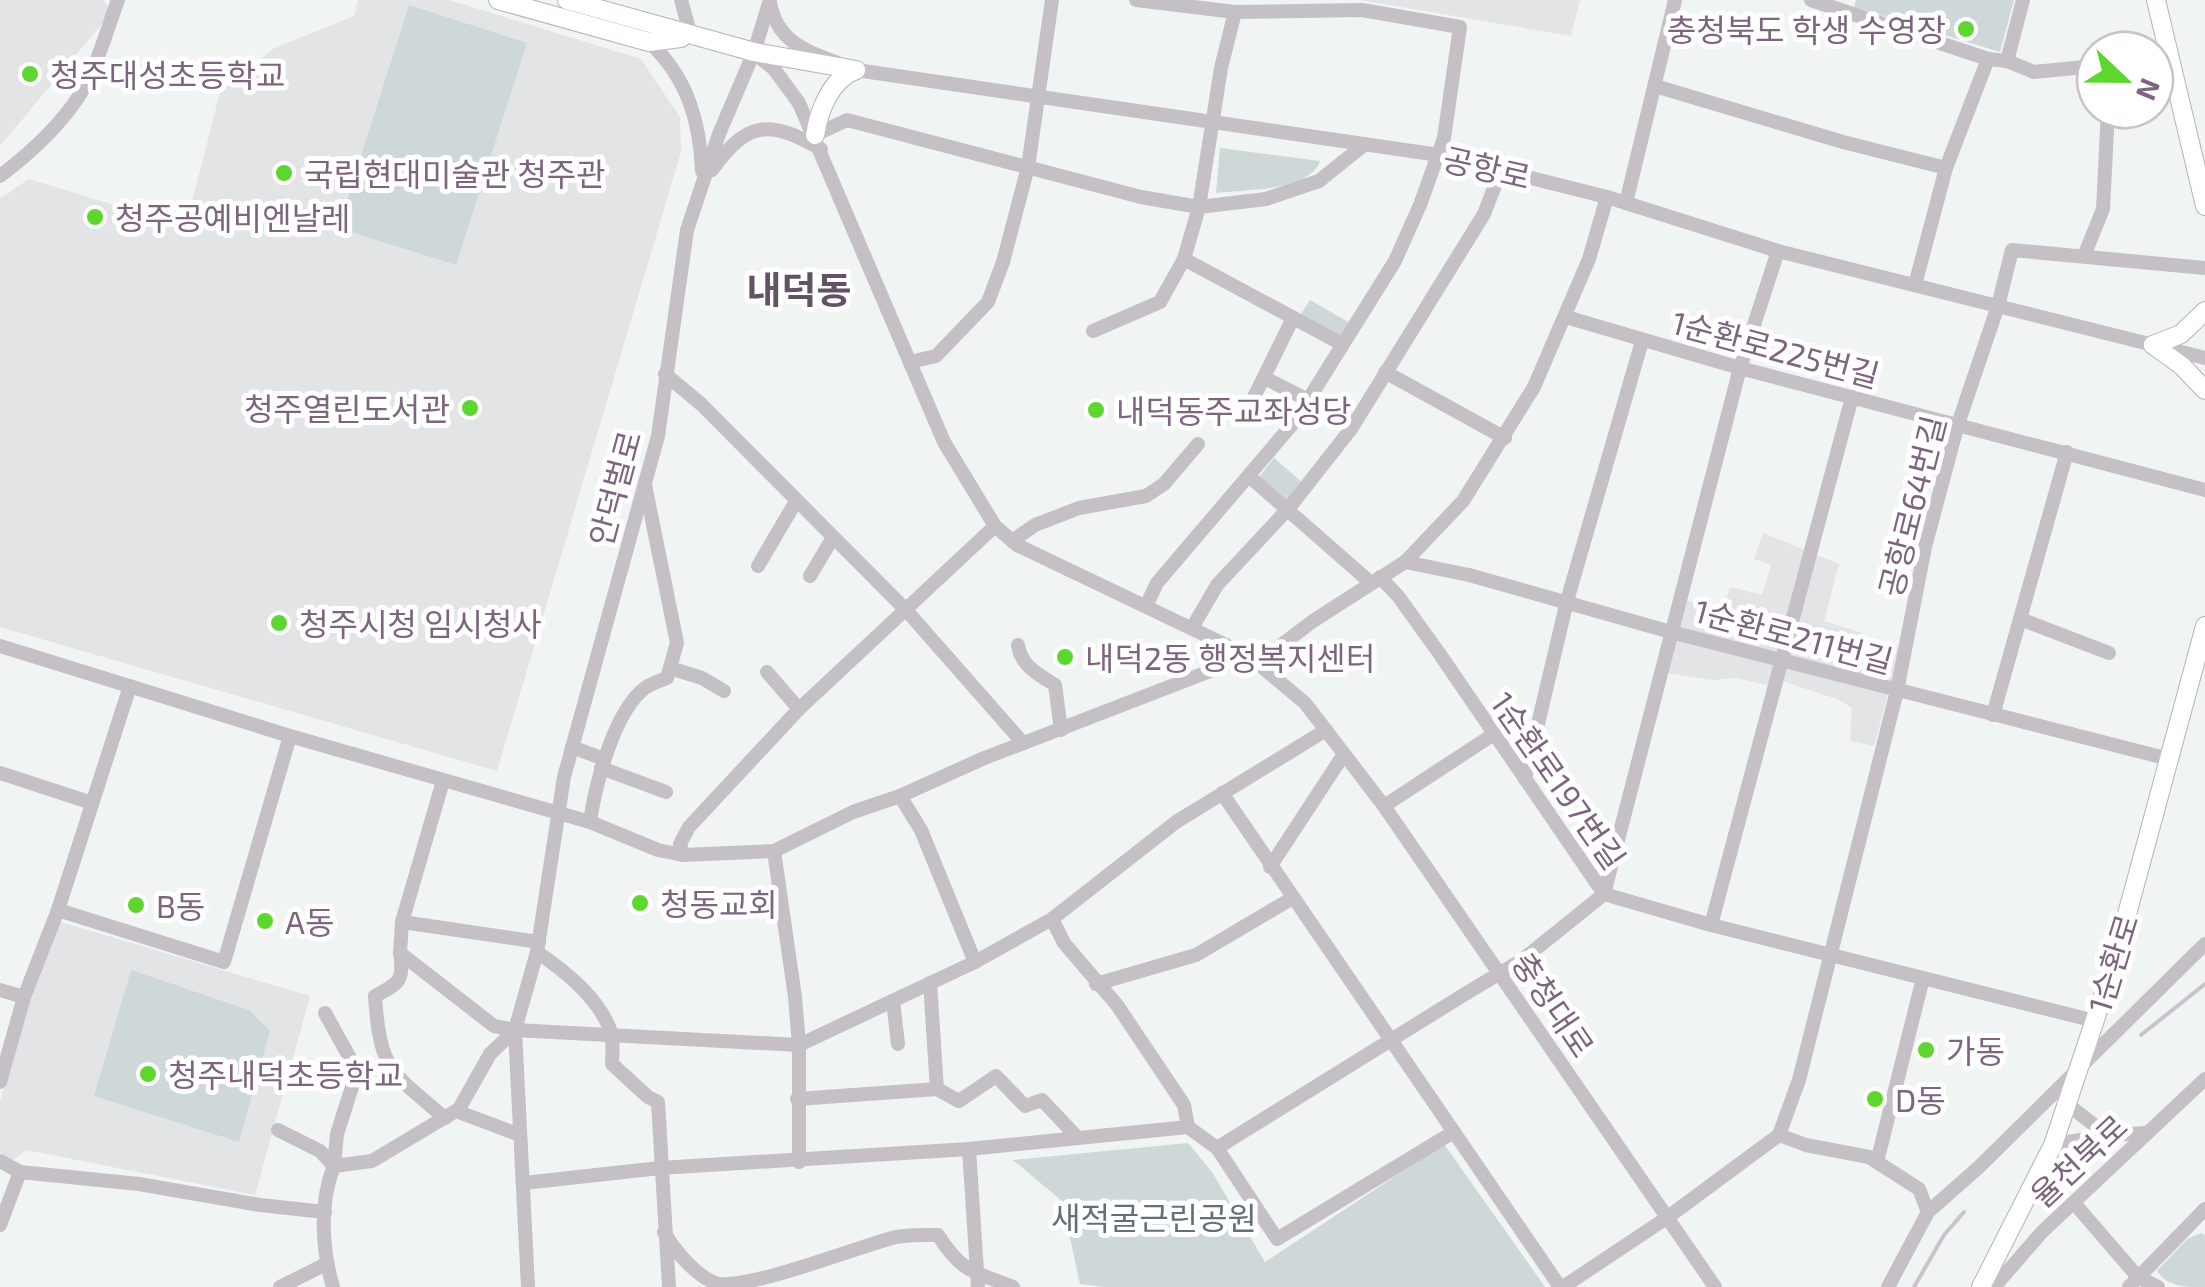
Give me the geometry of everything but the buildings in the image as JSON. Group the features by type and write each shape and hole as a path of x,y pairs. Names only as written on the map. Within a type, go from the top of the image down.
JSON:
{"main road":[{"path":"498,0 649,42 691,36"},
{"name":"공항로","path":"567,0 754,52 856,70"},
{"path":"2156,0 2160,30"},
{"path":"818,142 834,86 856,70"},
{"path":"2175,102 2205,206"},
{"path":"2153,345 2181,334 2205,312"},
{"path":"2153,345 2182,366 2205,390"},
{"name":"1순환로","path":"1981,1287 2053,1145 2095,1020 2205,626"}],"street":[{"path":"0,176 26,156 78,98 118,0"},
{"path":"910,362 936,356 988,302 1003,262 1028,167 1052,0"},
{"path":"1136,0 1236,12 1362,10 1460,27 1444,138 1396,261 1308,400 1250,476 1157,583 1146,606"},
{"path":"1626,203 1676,0"},
{"path":"1811,0 2034,72 2075,68"},
{"path":"2007,61 2023,0"},
{"path":"770,1 777,28 788,39 856,70"},
{"name":"안덕벌로","path":"528,1287 515,1030 538,947 556,814 572,747 658,436 687,230 770,1"},
{"path":"678,2 691,36"},
{"path":"1093,331 1160,302 1184,259 1200,207 1212,123 1236,12"},
{"path":"649,42 678,77 693,106 699,131 702,183"},
{"name":"충청대로","path":"754,52 791,92 818,142 944,442 995,526 1012,541 1254,659 1305,703 1384,806 1716,1287"},
{"path":"1915,284 1946,168 1988,59"},
{"name":"공항로","path":"856,70 1438,154 1608,197 1778,250 2205,358"},
{"path":"1655,86 1946,168"},
{"path":"702,183 736,139 754,131 782,130 818,142 847,120 1141,196 1200,207 1266,199 1319,182 1365,144"},
{"path":"2084,256 2104,209 2107,130"},
{"path":"1192,628 1217,585 1288,508 1351,429 1484,214 1501,170"},
{"path":"0,646 290,736 590,822 658,850 683,855 774,851 853,812 1023,743 1254,659 1405,562 1464,501 1534,386 1590,259 1608,197"},
{"path":"1217,1148 1389,1040 1502,975 1604,894 1740,368 1778,250"},
{"path":"1998,306 2012,250 2205,268"},
{"path":"1184,259 1342,344"},
{"name":"공항로64번길","path":"1779,1136 1799,1080 1898,691 1925,547 1958,424 1998,306"},
{"name":"1순환로225번길","path":"1566,317 1740,368 2205,490"},
{"path":"1254,397 1293,318"},
{"path":"1525,779 1567,601 1642,341"},
{"path":"1386,372 1505,438"},
{"path":"666,374 701,404 795,503 906,610 1023,743"},
{"path":"1264,378 1308,400"},
{"path":"1710,925 1852,397"},
{"path":"1012,541 1035,526 1079,508 1146,496 1164,484 1198,444"},
{"path":"1993,715 2068,452"},
{"name":"1순환로197번길","path":"1250,476 1398,596 1604,894 1710,925 2095,1020"},
{"path":"590,822 602,764 625,715 644,688 667,678 678,643 644,482"},
{"path":"758,566 795,503"},
{"path":"683,855 680,844 689,827 799,709 995,526"},
{"path":"810,576 832,539"},
{"name":"1순환로211번길","path":"1405,562 2169,759"},
{"path":"2020,619 2109,652"},
{"path":"1018,645 1019,654 1030,669 1055,685 1060,730"},
{"path":"670,668 702,678 724,691"},
{"path":"767,672 799,709"},
{"path":"0,1082 24,998 58,910 130,686"},
{"path":"400,954 494,1026 799,1045 976,962 1052,919 1176,822 1326,730"},
{"path":"1384,806 1494,734"},
{"path":"58,910 224,962 290,736"},
{"path":"572,747 666,792"},
{"path":"1270,867 1344,754"},
{"path":"0,773 92,803"},
{"path":"443,781 402,922 403,970 396,985 375,996 378,1032 384,1055 404,1086 450,1114 520,1135"},
{"path":"1222,794 1452,1134 1561,1287 1668,1217 1779,1136 1868,1156 1919,1189 1928,1212"},
{"path":"900,796 922,830 976,962"},
{"path":"774,851 799,1045 799,1162"},
{"path":"1096,984 1196,955 1291,899"},
{"path":"1052,919 1064,943 1117,1006 1184,1104 1188,1128"},
{"path":"402,922 538,947 602,1013 612,1036 612,1064 658,1102 669,1287"},
{"path":"1888,1287 1928,1212 1979,1167 2205,944"},
{"path":"1878,1162 1923,978"},
{"path":"930,983 937,1090"},
{"path":"0,990 24,998"},
{"path":"893,1001 898,1044"},
{"path":"325,1013 351,1060 352,1086 326,1187 326,1264 332,1287"},
{"path":"334,1166 372,1161 450,1114 490,1054 515,1030"},
{"path":"798,1099 937,1090 959,1101 996,1076 1025,1106 1042,1100 1076,1136"},
{"name":"율천북로","path":"1994,1287 2042,1232 2205,1079"},
{"path":"2066,1104 2107,1135"},
{"path":"524,1183 660,1168 799,1162 1188,1128 1217,1148 1277,1239 1452,1134"},
{"path":"278,1130 320,1151 334,1166"},
{"path":"2053,1145 2107,1135 2147,1133"},
{"path":"969,1149 977,1280"},
{"path":"0,1160 20,1172 139,1184 324,1212"},
{"path":"0,1224 20,1172"},
{"path":"2074,1203 2134,1282 2158,1287"},
{"path":"2134,1282 2205,1209"},
{"path":"2190,1223 2205,1231"},
{"path":"664,1232 676,1253 718,1284 747,1284 801,1270 895,1237 938,1235 955,1261 977,1280 1013,1287"},
{"path":"280,1287 326,1264"}],"shaded area":[{"name":"청주대성초등학교","path":"0,0 104,0 111,13 0,146"},
{"path":"358,0 449,0 641,59 680,117 681,152 497,771 0,627 0,198 29,179 153,217 191,206 220,92 273,49 354,16"},
{"path":"1360,0 1580,0 1571,36"},
{"path":"1763,533 1839,564 1824,621 1862,633 1862,637 1901,646 1874,746 1850,741 1852,708 1837,699 1779,680 1766,685 1736,678 1712,680 1666,673 1686,600 1722,611 1730,587 1762,595 1771,565 1754,559"},
{"name":"청주내덕초등학교","path":"54,920 310,996 255,1195 26,1150 10,1163 0,1152 0,1102 32,980"}],"green space":[{"name":"충청북도 학생 수영장","path":"1856,0 2014,0 2000,52 1854,7"},
{"path":"409,5 527,43 456,265 338,228"},
{"path":"1220,148 1320,161 1314,171 1290,184 1216,193"},
{"path":"1310,300 1350,323 1341,338 1301,314"},
{"path":"1274,458 1304,484 1289,504 1259,477"},
{"path":"131,970 249,1010 270,1031 239,1142 94,1096"},
{"name":"새적굴근린공원","path":"1188,1143 1212,1172 1265,1262 1444,1144 1545,1287 1080,1284 1062,1201 1013,1160"},
{"path":"2205,1235 2205,1287 2177,1285 2161,1276 2157,1271 2187,1239"}],"waterway":[{"path":"2141,1035 2205,984"},
{"path":"1914,1287 1944,1235 1964,1212"}],"place":[{"name":"충청북도 학생 수영장","path":"1966,29"},
{"name":"청주대성초등학교","path":"30,74"},
{"name":"국립현대미술관 청주관","path":"284,173"},
{"name":"청주공예비엔날레","path":"95,217"},
{"name":"청주열린도서관","path":"470,408"},
{"name":"내덕동주교좌성당","path":"1096,410"},
{"name":"청주시청 임시청사","path":"279,623"},
{"name":"내덕2동 행정복지센터","path":"1065,657"},
{"name":"청동교회","path":"640,903"},
{"name":"B동","path":"136,905"},
{"name":"A동","path":"265,921"},
{"name":"가동","path":"1926,1050"},
{"name":"청주내덕초등학교","path":"148,1074"},
{"name":"D동","path":"1875,1099"}],"district":[{"name":"내덕동","path":"799,289"}]}
